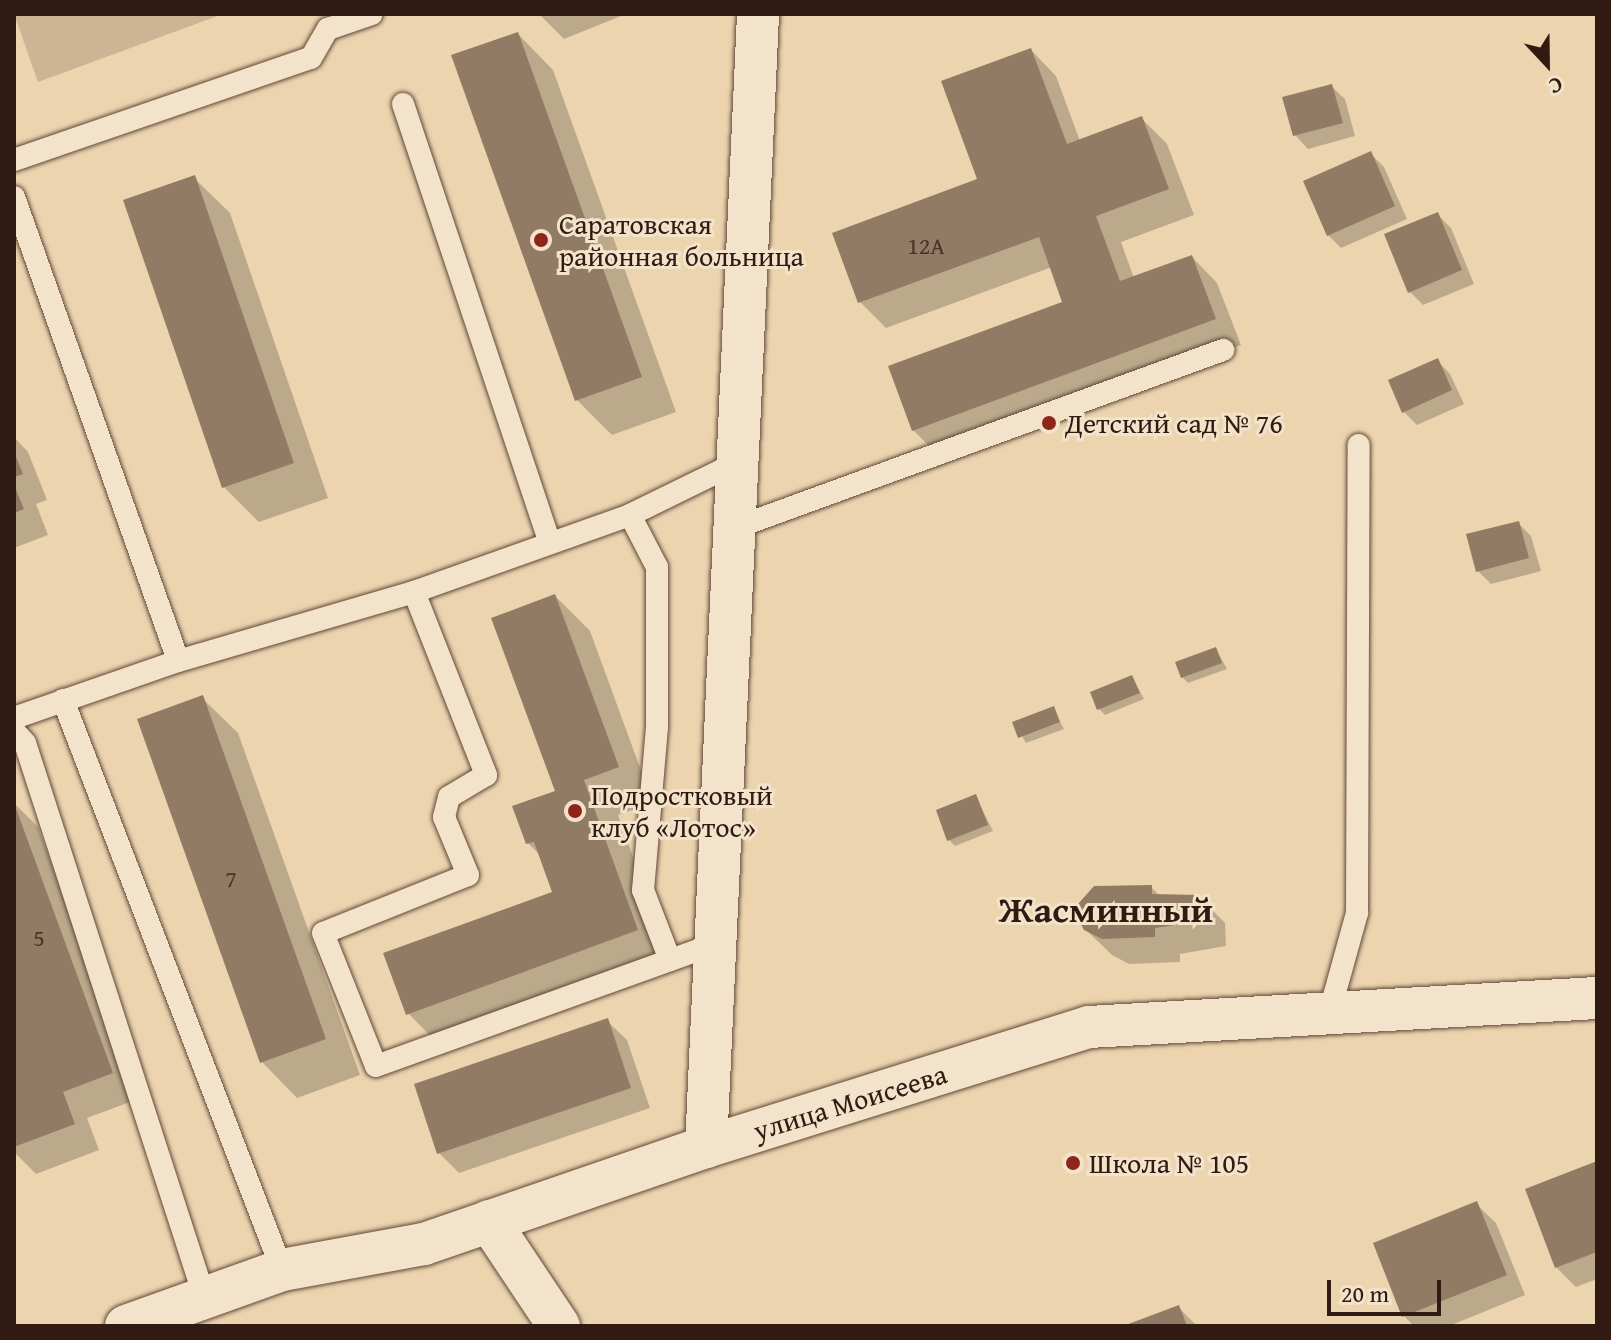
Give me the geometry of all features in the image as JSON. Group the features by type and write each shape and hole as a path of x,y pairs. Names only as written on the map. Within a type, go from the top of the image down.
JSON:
{"street":[{"path":"706,1147 712,945 758,14"},
{"name":"улица Моисеева","path":"126,1326 282,1270 424,1244 706,1147 1089,1027 1597,998"},
{"path":"489,1221 559,1326"}],"lane":[{"path":"14,160 311,58 328,29 372,14"},
{"path":"403,104 550,543"},
{"path":"14,197 178,661"},
{"path":"732,529 1223,350"},
{"path":"1329,1014 1357,913 1359,445"},
{"path":"14,718 178,661 414,592 630,515 736,463"},
{"path":"630,515 657,567 657,727 643,890 670,960"},
{"path":"414,592 486,775 449,797 444,817 468,875 323,933 376,1066 712,945"},
{"path":"63,700 282,1270"},
{"path":"18,740 205,1299"}],"shaded area":[{"path":"14,14 223,14 38,82"}],"building":[{"path":"518,32 642,377 575,401 451,55"},
{"path":"1031,48 1067,144 1142,116 1169,189 1096,216 1120,281 1192,255 1216,319 912,431 888,366 1062,302 1039,237 858,303 832,233 977,179 941,81"},
{"path":"1332,84 1343,123 1293,136 1282,97"},
{"path":"1371,151 1395,206 1327,236 1303,181"},
{"path":"195,175 294,463 222,488 123,200"},
{"path":"1438,212 1462,270 1408,293 1384,234"},
{"path":"1438,358 1452,390 1402,413 1388,380"},
{"path":"14,452 23,474 14,477"},
{"path":"14,485 24,509 14,513"},
{"path":"1519,521 1529,558 1476,572 1466,534"},
{"path":"555,594 619,767 584,780 638,930 406,1015 383,953 552,892 534,842 526,844 512,806 555,791 491,618"},
{"path":"1216,647 1222,663 1181,678 1175,662"},
{"path":"1132,675 1140,693 1097,710 1090,692"},
{"path":"203,695 326,1039 260,1063 137,719"},
{"path":"1054,706 1060,722 1018,738 1012,722"},
{"path":"976,794 988,825 947,841 936,810"},
{"path":"14,803 113,1073 63,1092 75,1124 14,1147"},
{"path":"1152,885 1152,894 1200,895 1201,921 1155,928 1155,937 1102,939 1084,930 1077,917 1078,904 1094,886"},
{"path":"608,1018 631,1088 437,1154 414,1084"},
{"path":"1597,1161 1597,1252 1555,1268 1525,1189"},
{"path":"1477,1201 1507,1275 1402,1317 1373,1243"},
{"path":"1179,1305 1187,1326 1123,1326"}],"place":[{"name":"Саратовская районная больница","path":"541,240"},
{"name":"Детский сад № 76","path":"1049,423"},
{"name":"Подростковый клуб «Лотос»","path":"575,811"},
{"name":"Школа № 105","path":"1073,1163"}],"district":[{"name":"Жасминный","path":"1106,909"}]}
